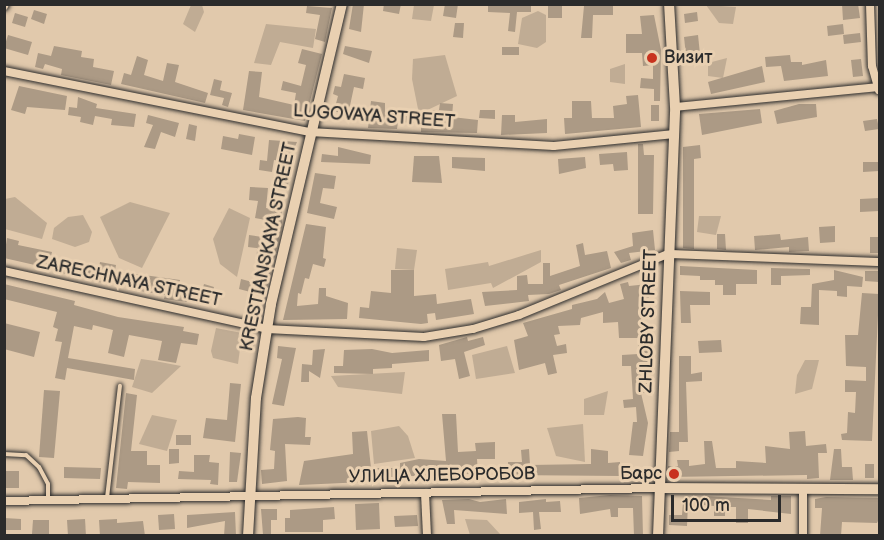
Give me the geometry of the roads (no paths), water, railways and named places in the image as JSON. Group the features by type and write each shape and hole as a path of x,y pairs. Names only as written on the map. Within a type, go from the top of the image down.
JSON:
{"street":[{"name":"KRESTIANSKAYA STREET","path":"248,536 248,497 267,328 310,132 342,4"},
{"name":"ZHLOBY STREET","path":"658,536 675,107 669,4"},
{"path":"675,107 878,88 870,4"},
{"name":"LUGOVAYA STREET","path":"4,71 310,132 554,146 674,134"},
{"name":"ZARECHNAYA STREET","path":"4,271 267,328 424,337 449,334 577,294 668,254 879,262"},
{"name":"УЛИЦА ХЛЕБОРОБОВ","path":"4,501 659,488 879,489"},
{"path":"803,536 804,489"},
{"path":"425,493 427,536"}],"lane":[{"path":"107,499 120,386"},
{"path":"4,454 26,455 39,467 48,484 48,500"}],"place":[{"name":"Визит","path":"652,58"},
{"name":"Барс","path":"674,474"}]}
